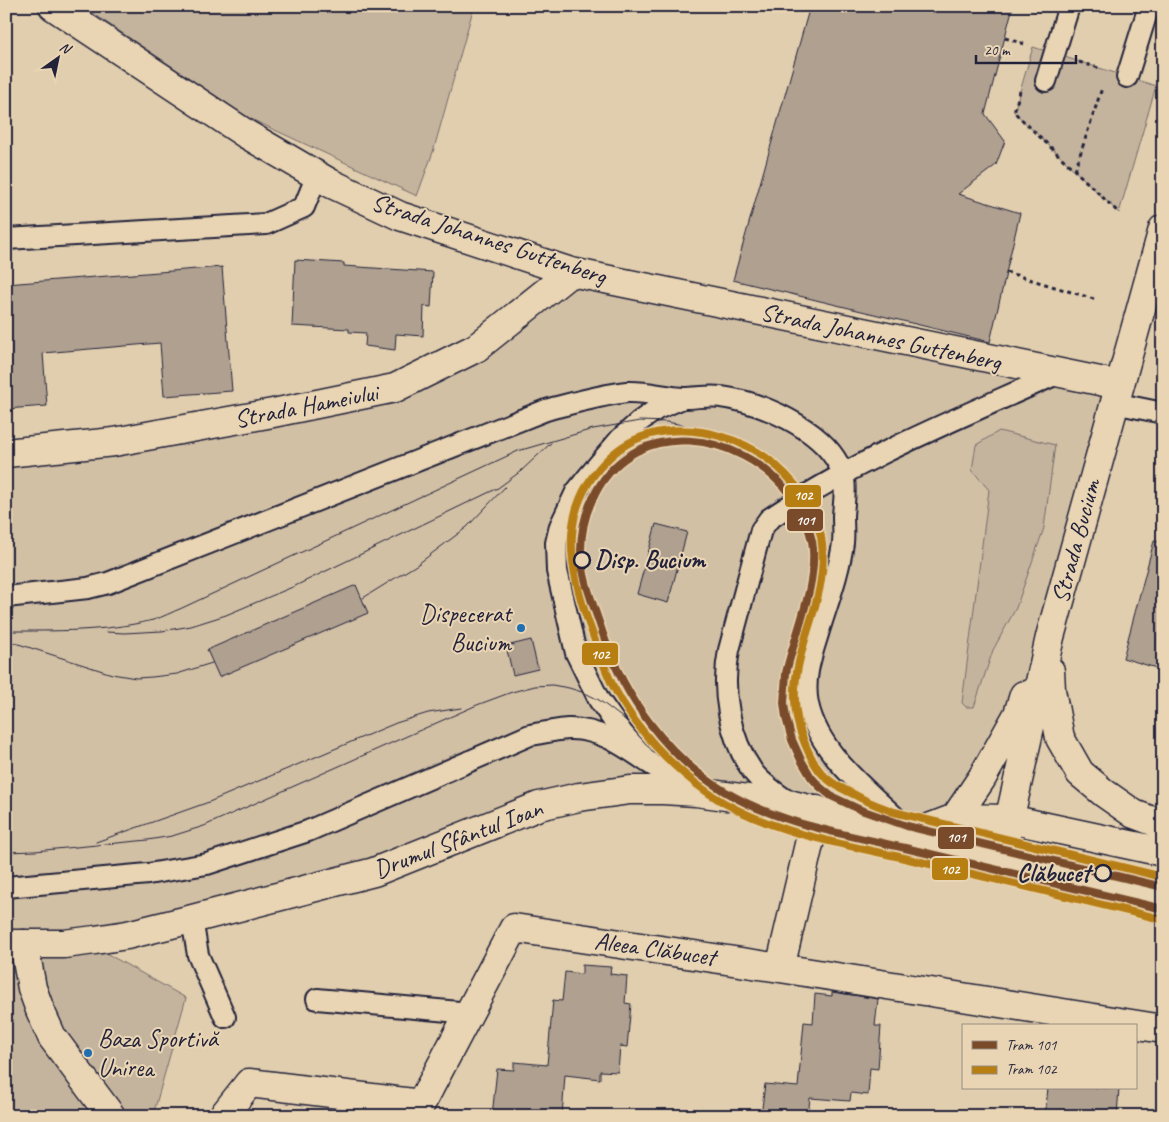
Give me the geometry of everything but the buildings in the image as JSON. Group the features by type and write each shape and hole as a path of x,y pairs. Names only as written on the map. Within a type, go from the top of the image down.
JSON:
{"street":[{"name":"Strada Johannes Guttenberg","path":"53,6 246,134 330,183 400,216 571,272 1059,373 1117,394"},
{"name":"Strada Bucium","path":"1001,857 1050,637 1163,229"},
{"name":"Strada Hameiului","path":"6,453 114,442 273,413 395,388 476,348 571,272"},
{"path":"955,818 982,778 1018,714 1030,678 1050,637"},
{"path":"1050,637 1050,690 1060,738 1080,773 1104,794 1134,814 1163,825"},
{"name":"Drumul Sfântul Ioan","path":"15,944 64,944 96,940 127,935 192,919 374,872 539,806 579,797 630,790 696,792 805,807 1163,897"},
{"path":"780,968 805,807"},
{"path":"913,834 955,818 1009,819 1163,852"},
{"name":"Aleea Clăbucet","path":"223,1116 250,1083 421,1104 514,928 1132,1024"},
{"path":"15,944 52,1037 111,1116"},
{"name":"Aleea Clăbucet","path":"1136,1025 1163,1029"}],"lane":[{"path":"1046,81 1069,6"},
{"path":"1127,77 1149,6"},
{"path":"6,239 266,224 304,207 317,175"},
{"path":"805,807 768,787 754,772 740,749 729,714 726,690 726,664 761,530 775,515 842,474 881,454 1059,373"},
{"path":"6,596 88,588 108,583 546,410 602,396 629,392 683,398 720,397 744,402 771,412 802,428 828,448 839,465 846,486 842,548 808,666 806,684 808,703 813,721 839,763 913,834"},
{"path":"1117,394 1163,413"},
{"path":"649,763 628,739 599,700 576,653 557,571 556,543 560,526 576,492 602,459 640,420 658,409 683,398"},
{"path":"6,887 148,874 207,864 308,831 530,735 569,729 603,736 624,746 696,792"},
{"path":"192,919 198,955 225,1017"},
{"path":"318,1000 470,1013"}],"path":[{"path":"1075,170 1105,80"},
{"path":"1014,112 1119,213"},
{"path":"1006,272 1094,299"}],"shaded area":[{"path":"82,6 474,6 433,152 417,196 249,118"},
{"path":"1033,47 1156,86 1119,213 1014,112"},
{"path":"571,272 1119,385 1050,637 982,778 913,834 630,790 252,904 6,944 6,453 395,388"},
{"path":"999,431 1055,445 1044,528 1016,608 993,650 974,707 966,707 962,703 989,490 972,470 976,445"},
{"name":"Baza Sportivă Unirea","path":"6,935 95,947 186,998 155,1108 149,1116 6,1116"}],"tram line":[{"path":"6,631 98,629 157,619 518,451 593,429 640,421 667,422 688,426 706,432 721,440 760,466"},
{"name":"102","path":"1161,919 804,835 755,818 732,807 710,794 681,772 643,732 622,702 606,671 581,601 572,557 572,535 575,514 583,494 595,474 612,455 637,439 650,434 679,430 709,433 733,440 762,455 780,469 795,485 809,505 816,520 822,544 822,570 818,595 798,666 795,691 797,716 812,760 826,778 864,800 894,812 1163,877"},
{"name":"101","path":"1163,887 907,826 861,810 831,796 811,777 801,760 792,740 786,718 784,703 786,673 809,590 813,557 812,541 806,521 788,492 768,472 744,456 717,445 689,441 662,442 637,451 614,467 596,492 585,520 581,551 586,583 612,657 635,702 666,743 703,777 745,802 767,812 812,827 1163,909"},
{"path":"106,632 162,631 191,626 226,615 295,586 498,488 521,471 551,443"},
{"path":"363,598 418,564 467,527 505,487"},
{"path":"6,640 112,674 136,678 177,674 212,663"},
{"path":"6,852 35,851 172,836 204,826 477,705 512,692 535,686 552,685 585,693 599,700 673,762 719,795 793,820"},
{"path":"96,842 209,802 396,723 428,713 461,708"}],"place":[{"name":"Disp. Bucium","path":"582,560"},
{"name":"Dispecerat Bucium","path":"521,628"},
{"name":"Clăbucet","path":"1103,873"},
{"name":"Baza Sportivă Unirea","path":"88,1053"}]}
